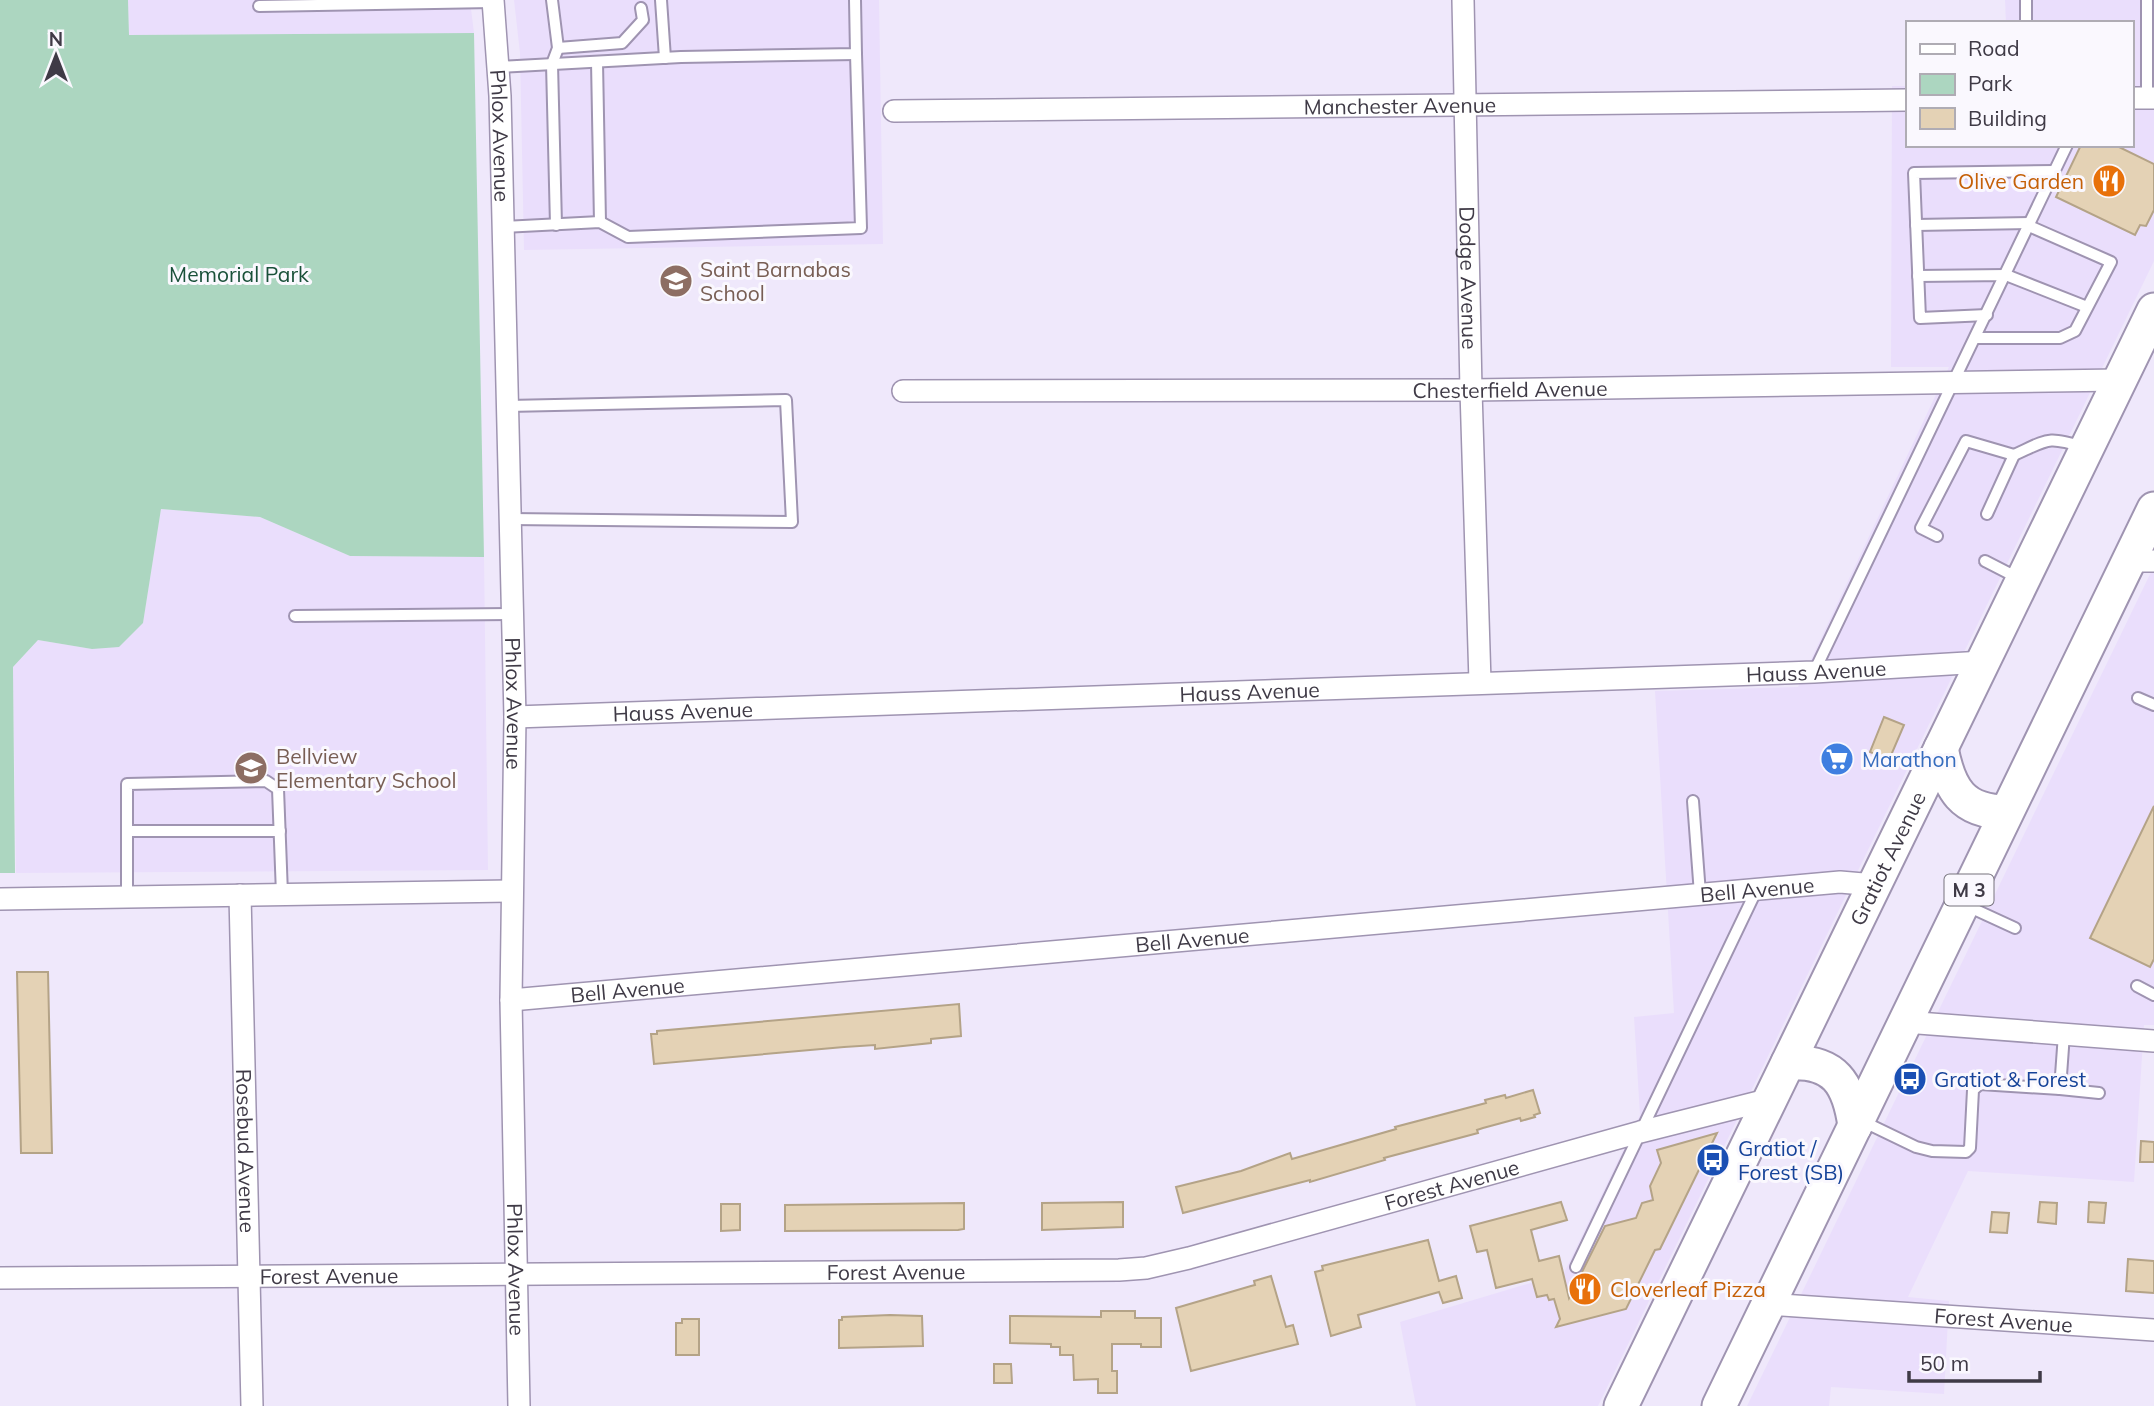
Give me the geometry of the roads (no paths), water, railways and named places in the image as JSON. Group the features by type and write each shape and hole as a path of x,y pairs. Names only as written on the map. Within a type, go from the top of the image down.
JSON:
{"main road":[{"name":"Gratiot Avenue","path":"1621,1406 2119,380 2150,327"},
{"name":"M 3","path":"1718,1406 2006,813 2142,561 2154,509"},
{"path":"1941,748 1950,779 1963,799 1980,811 2006,813"},
{"path":"1788,1063 1813,1063 1833,1073 1847,1091 1856,1123"}],"street":[{"name":"Dodge Avenue","path":"1463,0 1480,682"},
{"name":"Phlox Avenue","path":"493,1 498,66 503,227 515,717 511,1000 519,1406"},
{"name":"Manchester Avenue","path":"894,111 1906,100"},
{"name":"Chesterfield Avenue","path":"903,391 1471,390 2119,380"},
{"name":"Hauss Avenue","path":"515,717 1814,672 1983,662"},
{"name":"Bell Avenue","path":"511,1000 1840,882 1875,885"},
{"path":"0,899 512,891"},
{"name":"Rosebud Avenue","path":"240,895 252,1406"},
{"path":"1905,1022 2154,1038"},
{"name":"Forest Avenue","path":"0,1278 1054,1271 1146,1268 1202,1255 1640,1132 1771,1099"},
{"name":"Forest Avenue","path":"1768,1304 2154,1330"}],"lane":[{"path":"552,0 558,48 552,64 556,225"},
{"path":"661,0 665,58"},
{"path":"503,227 600,222 628,237 861,228 855,0"},
{"path":"2026,0 2026,21"},
{"path":"2144,98 2147,0"},
{"path":"259,6 493,1"},
{"path":"558,48 622,43 643,20 641,8"},
{"path":"498,66 665,58 856,54"},
{"path":"597,62 600,222"},
{"path":"1814,672 2066,147"},
{"path":"1987,315 1920,318 1914,173 2055,171"},
{"path":"1916,225 2030,224 2111,262 2075,331 2060,338 1976,338"},
{"path":"1918,276 2006,275 2087,307"},
{"path":"508,406 786,400 792,522 510,519"},
{"path":"1937,536 1921,528 1966,441 2014,454 2056,438 2087,448"},
{"path":"1987,514 2014,454"},
{"path":"1985,561 2022,580"},
{"path":"295,616 513,614"},
{"path":"2138,698 2154,705"},
{"path":"127,896 127,784 265,781 278,789 282,894"},
{"path":"1693,801 1700,894"},
{"path":"127,831 280,831"},
{"path":"1576,1267 1757,889"},
{"path":"1962,903 2015,928"},
{"path":"2137,986 2154,995"},
{"path":"2060,1089 2064,1034"},
{"path":"1856,1123 1916,1147 1932,1151 1966,1152 1970,1149 1973,1090 1980,1084 2099,1093"}],"place":[{"name":"Olive Garden","path":"2109,181"},
{"name":"Saint Barnabas School","path":"676,281"},
{"name":"Marathon","path":"1837,759"},
{"name":"Bellview Elementary School","path":"251,768"},
{"name":"Gratiot & Forest","path":"1910,1079"},
{"name":"Gratiot / Forest (SB)","path":"1713,1160"},
{"name":"Cloverleaf Pizza","path":"1585,1289"}],"park label":[{"name":"Memorial Park","path":"239,274"}]}
